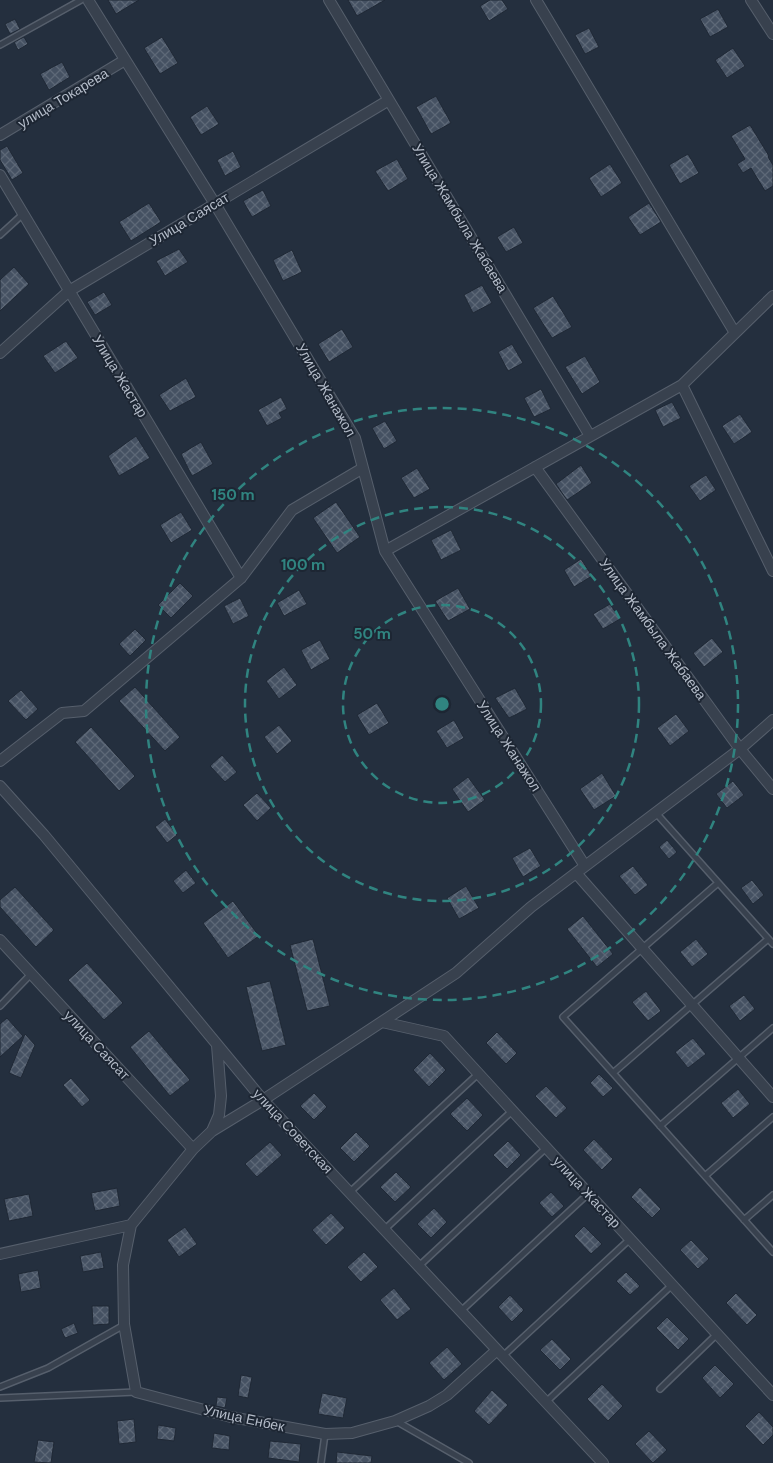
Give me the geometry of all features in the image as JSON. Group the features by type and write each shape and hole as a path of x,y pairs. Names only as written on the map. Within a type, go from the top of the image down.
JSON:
{"street":[{"name":"Улица Жанажол","path":"88,0 215,204 355,438 385,551 586,866"},
{"name":"Улица Жамбыла Жабаева","path":"330,0 590,436"},
{"path":"536,0 736,333"},
{"path":"751,0 773,34"},
{"name":"улица Токарева","path":"0,135 125,60"},
{"name":"Улица Саясат","path":"0,353 69,291 389,100"},
{"name":"Улица Жастар","path":"0,175 240,578"},
{"path":"385,551 682,385 773,296"},
{"path":"682,385 773,570"},
{"name":"Улица Жамбыла Жабаева","path":"534,467 740,748 773,789"},
{"path":"0,761 62,713 84,711 240,578 292,510 363,468"},
{"path":"136,1392 124,1324 123,1265 131,1225 212,1131 263,1100 456,973 531,907 740,748 773,720"},
{"name":"улица Советская","path":"0,786 44,835 263,1100 602,1463"},
{"path":"576,873 773,1097"},
{"name":"улица Саясат","path":"0,940 194,1150"},
{"name":"улица Жастар","path":"382,1022 444,1036 773,1395"},
{"path":"212,1131 219,1115 221,1096 217,1045"},
{"path":"0,1254 131,1225"},
{"name":"Улица Енбек","path":"136,1392 231,1418 325,1434 352,1434 395,1420 429,1406 500,1353"}],"lane":[{"path":"0,45 81,0"},
{"path":"0,235 23,214"},
{"path":"656,812 773,944"},
{"path":"718,883 563,1017 773,1252"},
{"path":"613,1073 768,939"},
{"path":"0,1006 31,973"},
{"path":"660,1126 773,1028"},
{"path":"350,1192 478,1074"},
{"path":"384,1230 512,1111"},
{"path":"705,1176 773,1117"},
{"path":"419,1266 546,1148"},
{"path":"461,1311 588,1194"},
{"path":"744,1220 773,1195"},
{"path":"500,1353 630,1239"},
{"path":"545,1402 672,1285"},
{"path":"0,1387 48,1368 124,1324"},
{"path":"660,1389 717,1334"},
{"path":"0,1398 136,1392"},
{"path":"395,1420 469,1463"},
{"path":"321,1463 325,1434"}],"building":[{"path":"108,0 139,0 116,14"},
{"path":"348,0 385,0 357,16"},
{"path":"490,0 502,0 508,9 489,21 480,6"},
{"path":"718,9 728,27 710,37 700,19"},
{"path":"15,19 20,29 10,34 5,24"},
{"path":"589,28 599,47 585,54 575,35"},
{"path":"24,37 28,44 18,50 14,42"},
{"path":"162,37 178,63 160,74 144,48"},
{"path":"733,48 745,66 727,78 715,60"},
{"path":"62,62 70,77 49,90 40,74"},
{"path":"436,96 451,123 431,134 416,107"},
{"path":"207,106 219,124 201,135 190,117"},
{"path":"750,125 773,165 773,186 765,191 751,168 743,173 737,164 745,159 731,136"},
{"path":"7,146 23,173 12,180 0,160 0,150"},
{"path":"233,151 241,167 225,176 217,160"},
{"path":"688,154 699,173 680,184 669,165"},
{"path":"397,159 408,179 388,191 375,171"},
{"path":"610,164 622,183 601,197 589,178"},
{"path":"263,190 271,206 252,217 243,201"},
{"path":"149,203 161,222 131,241 119,222"},
{"path":"649,203 661,222 640,235 628,217"},
{"path":"514,227 523,243 506,252 497,237"},
{"path":"179,249 188,262 165,276 156,261"},
{"path":"292,250 302,272 283,281 273,260"},
{"path":"14,267 29,284 0,311 0,280"},
{"path":"482,285 492,303 473,313 464,295"},
{"path":"104,292 112,305 95,315 87,302"},
{"path":"553,296 572,327 552,338 533,308"},
{"path":"342,329 353,347 329,362 318,344"},
{"path":"66,341 78,358 55,373 43,356"},
{"path":"512,344 523,363 508,371 498,352"},
{"path":"585,356 600,382 582,394 565,367"},
{"path":"186,378 196,397 170,411 159,395"},
{"path":"541,389 551,409 534,417 524,398"},
{"path":"281,397 287,409 279,413 282,418 267,426 258,410"},
{"path":"672,402 681,418 663,427 655,410"},
{"path":"740,414 752,432 734,444 722,426"},
{"path":"385,421 397,441 384,449 372,428"},
{"path":"136,436 150,458 119,476 108,456"},
{"path":"201,442 213,464 192,476 181,454"},
{"path":"581,465 592,483 567,500 556,484"},
{"path":"417,468 430,489 414,498 401,478"},
{"path":"706,475 716,490 700,501 689,486"},
{"path":"336,502 360,537 337,553 313,518"},
{"path":"181,512 192,530 171,543 160,525"},
{"path":"451,530 461,550 441,560 431,540"},
{"path":"581,559 592,576 574,587 564,570"},
{"path":"180,583 193,596 171,618 158,605"},
{"path":"458,588 470,609 448,621 435,601"},
{"path":"299,590 307,604 284,616 277,603"},
{"path":"240,598 249,616 233,624 224,606"},
{"path":"610,604 620,619 603,629 593,614"},
{"path":"135,629 146,640 130,656 119,644"},
{"path":"712,638 723,652 704,667 693,653"},
{"path":"320,640 330,659 311,670 301,650"},
{"path":"284,667 297,685 279,699 266,681"},
{"path":"135,687 180,737 165,751 119,701"},
{"path":"515,688 527,709 509,718 495,698"},
{"path":"21,690 38,709 26,720 8,701"},
{"path":"377,703 389,723 369,735 357,715"},
{"path":"676,714 689,731 670,746 657,728"},
{"path":"454,720 464,738 447,748 436,731"},
{"path":"279,725 292,741 277,754 264,737"},
{"path":"91,727 135,776 119,791 75,742"},
{"path":"222,755 237,772 225,782 210,766"},
{"path":"602,773 616,796 594,810 580,789"},
{"path":"468,777 485,800 468,812 452,789"},
{"path":"733,781 744,795 727,808 716,794"},
{"path":"257,793 271,808 257,821 243,805"},
{"path":"165,819 177,835 167,843 155,827"},
{"path":"667,840 677,852 669,859 659,847"},
{"path":"530,848 541,866 523,877 512,858"},
{"path":"633,866 648,885 635,895 619,876"},
{"path":"186,870 196,883 183,893 173,881"},
{"path":"752,880 764,895 753,904 741,888"},
{"path":"466,886 479,908 459,919 447,898"},
{"path":"15,887 54,930 36,947 0,907 0,900"},
{"path":"233,901 259,936 228,958 203,923"},
{"path":"583,916 613,954 597,967 567,929"},
{"path":"313,939 330,1006 307,1011 290,945"},
{"path":"696,939 708,954 692,967 680,952"},
{"path":"87,963 123,1003 104,1020 68,980"},
{"path":"270,981 286,1045 262,1051 246,987"},
{"path":"646,991 661,1011 648,1021 632,1002"},
{"path":"744,995 755,1009 740,1021 729,1006"},
{"path":"7,1018 23,1036 0,1057 0,1024"},
{"path":"149,1031 190,1080 170,1096 130,1047"},
{"path":"497,1032 517,1053 506,1064 486,1043"},
{"path":"25,1034 35,1045 21,1078 9,1073"},
{"path":"693,1038 706,1054 688,1068 675,1052"},
{"path":"430,1053 446,1070 429,1087 413,1070"},
{"path":"599,1074 613,1088 603,1097 590,1083"},
{"path":"71,1078 90,1100 82,1107 63,1085"},
{"path":"546,1086 567,1108 556,1118 535,1096"},
{"path":"738,1089 750,1104 733,1118 721,1103"},
{"path":"314,1093 327,1107 314,1120 300,1106"},
{"path":"467,1098 483,1115 467,1131 450,1114"},
{"path":"356,1132 370,1146 354,1162 340,1148"},
{"path":"594,1139 613,1159 602,1170 583,1150"},
{"path":"508,1141 521,1155 507,1169 493,1155"},
{"path":"270,1142 282,1155 257,1177 245,1164"},
{"path":"396,1172 411,1187 395,1202 380,1187"},
{"path":"640,1187 661,1209 652,1218 631,1197"},
{"path":"117,1188 120,1206 95,1211 91,1193"},
{"path":"551,1192 564,1206 552,1217 539,1203"},
{"path":"29,1194 33,1216 9,1221 4,1199"},
{"path":"434,1208 447,1222 431,1238 417,1224"},
{"path":"331,1213 345,1228 326,1245 312,1230"},
{"path":"584,1226 602,1244 591,1254 574,1236"},
{"path":"185,1227 197,1244 179,1257 167,1240"},
{"path":"691,1240 709,1259 698,1269 680,1250"},
{"path":"101,1252 104,1268 83,1272 80,1256"},
{"path":"364,1252 378,1267 361,1282 347,1267"},
{"path":"38,1270 41,1288 21,1292 18,1274"},
{"path":"626,1272 640,1286 630,1295 616,1281"},
{"path":"394,1288 411,1309 397,1320 380,1300"},
{"path":"736,1293 757,1315 747,1325 726,1303"},
{"path":"510,1295 524,1310 512,1322 498,1307"},
{"path":"92,1306 109,1306 109,1324 93,1325"},
{"path":"667,1317 689,1339 678,1350 656,1328"},
{"path":"74,1323 78,1333 65,1338 61,1329"},
{"path":"552,1339 571,1359 560,1370 540,1350"},
{"path":"447,1347 462,1364 444,1380 429,1363"},
{"path":"715,1365 734,1384 720,1398 702,1378"},
{"path":"241,1375 252,1377 248,1398 238,1396"},
{"path":"602,1384 623,1406 608,1421 587,1399"},
{"path":"492,1390 508,1405 489,1425 474,1411"},
{"path":"322,1393 347,1398 343,1418 318,1414"},
{"path":"217,1397 227,1398 225,1408 216,1406"},
{"path":"759,1412 773,1427 773,1435 763,1445 745,1426"},
{"path":"134,1419 136,1442 119,1444 117,1421"},
{"path":"158,1425 176,1428 174,1441 157,1439"},
{"path":"649,1431 667,1450 653,1463 635,1444"},
{"path":"214,1433 230,1436 229,1450 212,1448"},
{"path":"38,1440 54,1442 51,1463 34,1462"},
{"path":"270,1441 301,1444 299,1462 268,1458"},
{"path":"337,1452 372,1456 371,1463 336,1463"}]}
